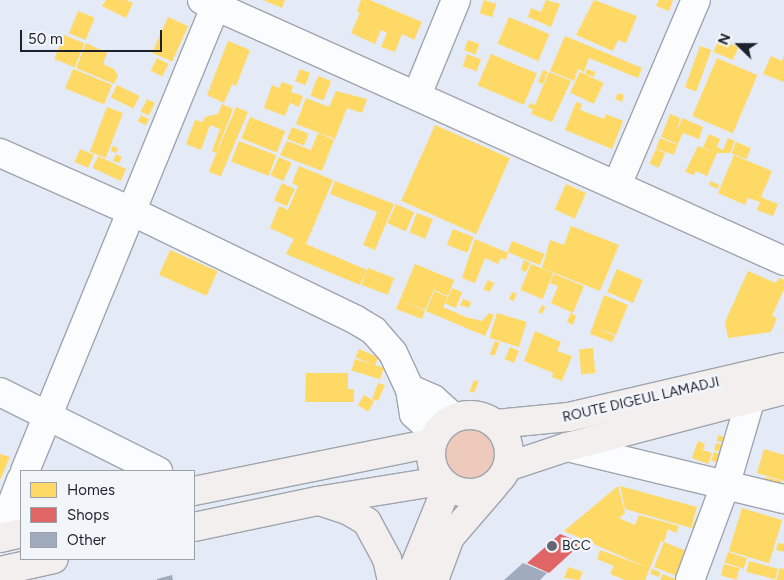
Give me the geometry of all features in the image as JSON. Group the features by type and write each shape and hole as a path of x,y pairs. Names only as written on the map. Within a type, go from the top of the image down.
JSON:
{"main road":[{"name":"ROUTE DIGEUL LAMADJI","path":"496,424 569,418 784,367"},
{"path":"195,527 317,501 443,484 467,494 568,447 784,390"},
{"path":"195,491 441,432 476,415 496,424 508,444 501,477 450,537 434,580"},
{"path":"409,580 443,484 431,463 441,432"},
{"path":"317,501 349,511 367,522 387,559 392,580"},
{"path":"0,537 20,533"},
{"path":"0,572 50,560"}],"street":[{"path":"417,95 456,0"},
{"path":"617,186 696,0"},
{"path":"25,470 212,2 784,261"},
{"path":"0,153 130,211 356,320 374,331 393,352 410,389 433,399 441,432"},
{"path":"0,392 156,470"},
{"path":"690,580 726,483 751,398"},
{"path":"568,447 726,483 784,499"},
{"path":"0,537 20,483"}],"shaded area":[{"path":"463,428 475,428 489,436 497,450 495,467 489,476 475,484 463,484 453,479 446,472 441,462 441,450 446,440 453,433"}],"building: Homes":[{"path":"106,0 126,0 133,3 126,18 102,6"},
{"path":"263,0 285,0 282,8"},
{"path":"361,0 370,0 422,22 414,40 402,34 395,52 381,47 387,33 381,30 375,44 351,33 360,13 357,11"},
{"path":"484,0 496,4 492,17 480,13"},
{"path":"546,0 560,4 551,27 528,17 531,8 541,12"},
{"path":"594,0 637,16 626,43 618,40 613,51 576,35"},
{"path":"659,0 673,0 669,11 656,6"},
{"path":"78,11 95,18 86,40 69,33"},
{"path":"168,17 188,26 172,62 152,53"},
{"path":"509,17 550,34 538,61 498,44"},
{"path":"64,35 84,43 75,67 54,59"},
{"path":"565,36 642,68 638,78 589,58 584,72 578,69 574,81 550,71"},
{"path":"719,39 738,47 733,60 714,52"},
{"path":"468,40 479,44 476,54 464,50"},
{"path":"228,41 250,50 236,86 232,84 224,103 207,95"},
{"path":"86,43 107,53 103,64 114,69 118,76 114,84 76,68"},
{"path":"700,46 711,50 696,91 685,87"},
{"path":"467,54 481,59 477,71 463,66"},
{"path":"491,54 537,74 524,105 478,85"},
{"path":"784,55 784,82 763,74 771,56 782,61"},
{"path":"157,58 169,64 162,76 151,70"},
{"path":"717,58 758,75 733,133 692,116"},
{"path":"73,69 112,85 104,104 65,88"},
{"path":"300,69 310,73 305,85 295,81"},
{"path":"587,69 595,72 594,77 585,74"},
{"path":"543,70 548,72 543,84 538,82"},
{"path":"549,72 571,81 552,122 531,114 533,110 528,107 530,103 535,105"},
{"path":"580,72 604,83 594,104 570,93"},
{"path":"318,76 331,81 324,101 310,96"},
{"path":"282,82 293,86 291,92 303,96 299,107 290,103 285,116 264,108 272,85 279,88"},
{"path":"117,85 139,96 133,109 111,98"},
{"path":"336,91 367,99 362,113 347,108 335,139 296,124 306,98 329,107"},
{"path":"618,93 624,95 622,102 615,99"},
{"path":"147,99 155,103 149,116 141,111"},
{"path":"576,102 582,104 580,110 604,119 606,114 623,121 612,149 565,130"},
{"path":"222,104 233,109 216,153 212,151 220,129 210,125 201,150 186,144 195,120 203,122 205,117 218,114"},
{"path":"107,107 123,113 106,158 90,152"},
{"path":"236,107 248,112 221,177 209,171"},
{"path":"670,114 680,118 677,131 682,118 703,127 699,139 683,133 678,144 661,137"},
{"path":"141,115 149,119 146,125 138,121"},
{"path":"250,117 285,131 277,153 241,138"},
{"path":"435,125 510,158 476,234 401,201"},
{"path":"292,127 309,134 304,146 287,139"},
{"path":"318,133 334,140 322,171 280,155 287,141 311,150"},
{"path":"709,134 720,139 717,147 723,150 728,138 735,141 730,153 717,153 707,176 696,171 694,175 685,172 698,146 713,152 703,147"},
{"path":"660,138 678,145 674,155 656,148"},
{"path":"239,141 276,155 268,176 231,162"},
{"path":"736,142 751,148 746,159 732,153"},
{"path":"112,146 118,148 116,153 111,151"},
{"path":"80,149 94,155 88,168 75,162"},
{"path":"656,149 665,153 659,168 649,164"},
{"path":"116,154 122,157 119,163 113,161"},
{"path":"734,155 772,171 761,197 778,204 773,216 757,210 760,202 748,198 745,205 718,193"},
{"path":"98,156 126,169 121,181 93,168"},
{"path":"279,157 292,163 283,181 271,175"},
{"path":"299,166 333,180 306,244 367,270 360,285 286,254 294,239 270,228 279,206 288,210 298,186 292,183"},
{"path":"335,181 394,204 375,250 363,245 377,212 330,194"},
{"path":"711,181 719,185 718,189 709,185"},
{"path":"282,183 295,189 287,206 274,200"},
{"path":"566,184 586,193 575,219 555,210"},
{"path":"396,204 414,212 406,231 387,223"},
{"path":"417,213 433,219 425,239 409,233"},
{"path":"571,226 619,245 600,291 542,268 550,240 564,245"},
{"path":"453,229 474,237 467,253 447,245"},
{"path":"475,239 508,253 506,260 501,258 498,264 485,258 475,283 462,278"},
{"path":"512,241 544,254 540,265 508,252"},
{"path":"170,250 218,271 207,296 159,275"},
{"path":"524,260 530,263 526,272 521,270"},
{"path":"415,264 454,280 448,296 434,290 437,282 425,310 405,302 425,311 422,319 396,309"},
{"path":"531,264 553,273 543,299 521,290"},
{"path":"368,268 394,278 388,295 362,285"},
{"path":"617,269 643,280 633,303 607,292"},
{"path":"748,271 776,283 779,278 784,280 784,289 772,316 777,318 771,332 728,338 725,322"},
{"path":"554,274 584,286 573,313 551,303 558,286 550,283"},
{"path":"488,280 494,283 490,292 483,289"},
{"path":"452,288 462,292 456,308 446,304"},
{"path":"434,291 448,297 443,307 466,317 482,321 489,313 494,315 485,336 426,311"},
{"path":"512,292 517,294 514,301 509,299"},
{"path":"604,295 628,305 616,335 597,328 615,336 612,342 590,334"},
{"path":"463,299 471,302 469,308 460,305"},
{"path":"542,305 546,307 542,314 538,312"},
{"path":"497,313 527,322 519,347 489,338"},
{"path":"571,313 576,316 573,325 567,322"},
{"path":"535,331 561,342 557,351 572,356 562,381 552,377 553,373 524,361"},
{"path":"495,341 500,343 494,356 490,354"},
{"path":"510,347 519,351 514,363 505,359"},
{"path":"593,348 595,373 581,374 579,349"},
{"path":"359,349 378,357 375,365 355,357"},
{"path":"355,359 384,368 380,379 351,370"},
{"path":"306,373 348,373 348,389 354,389 354,402 305,402"},
{"path":"474,380 479,382 474,393 470,391"},
{"path":"378,383 385,385 378,401 372,399"},
{"path":"364,395 374,401 368,411 358,405"},
{"path":"718,435 726,438 724,443 717,441"},
{"path":"698,441 705,444 703,450 712,453 708,464 692,458"},
{"path":"716,443 723,445 721,452 714,450"},
{"path":"764,449 784,455 784,481 757,473"},
{"path":"714,452 720,454 717,462 711,461"},
{"path":"0,454 10,457 0,480"},
{"path":"765,477 782,481 780,489 763,485"},
{"path":"618,486 625,513 619,518 635,525 639,515 679,526 676,533 668,529 664,542 661,541 645,580 625,580 610,574 614,566 597,559 600,550 646,567 564,531"},
{"path":"620,486 697,507 691,528 625,509"},
{"path":"742,508 782,520 769,563 729,551"},
{"path":"699,513 703,515 695,529 692,527"},
{"path":"664,542 689,552 679,577 654,567"},
{"path":"778,543 784,544 784,552 776,550"},
{"path":"728,552 747,558 744,569 725,562"},
{"path":"749,561 778,569 775,579 746,572"},
{"path":"724,564 739,568 736,580 721,576"},
{"path":"568,567 583,572 579,580 564,578"},
{"path":"780,568 784,569 784,580 776,580"},
{"path":"652,569 660,572 659,577 650,574"},
{"path":"662,574 678,580 660,580"}],"building: Shops":[{"path":"560,534 582,543 549,573 527,563"}],"building: Other":[{"path":"523,563 547,573 540,580 504,580"},
{"path":"172,575 173,580 157,580 157,579"}],"place":[{"name":"BCC","path":"552,546"}]}
